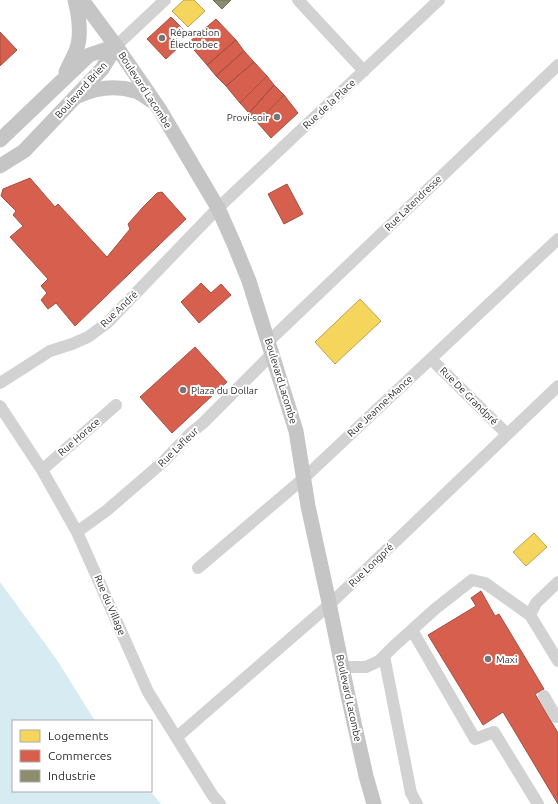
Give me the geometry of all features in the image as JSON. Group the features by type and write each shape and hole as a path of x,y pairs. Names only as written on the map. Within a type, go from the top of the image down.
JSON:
{"main road":[{"path":"61,81 76,51 79,31 78,9 75,0"},
{"name":"Boulevard Lacombe","path":"82,0 116,46 154,102 218,208 249,281 296,431 308,506 355,733 374,804"},
{"name":"Boulevard Brien","path":"1,138 89,55 116,46"},
{"name":"Boulevard Brien","path":"0,166 24,151 102,69 116,46"},
{"path":"76,97 92,90 119,88 136,91 154,102"}],"street":[{"path":"116,46 165,0"},
{"name":"Rue de la Place","path":"218,208 439,0"},
{"path":"301,1 364,71"},
{"name":"Rue Latendresse","path":"270,348 558,65"},
{"name":"Rue André","path":"0,383 50,351 72,344 88,336 107,322 218,208"},
{"name":"Rue Jeanne-Mance","path":"198,568 304,478 558,239"},
{"name":"Rue Lafleur","path":"77,532 106,511 163,462 191,433 203,423 270,348"},
{"name":"Rue De Grandpré","path":"431,359 507,434"},
{"name":"Rue Longpré","path":"177,737 329,604 558,386"},
{"name":"Rue Horace","path":"42,470 116,405"},
{"name":"Rue du Village","path":"0,406 42,470 77,532 148,692 213,796 220,804"},
{"path":"342,667 366,667 379,661 412,630 472,580 485,583 530,614 558,661"},
{"path":"530,614 536,603 558,582"},
{"path":"412,630 475,739 494,732 532,802"},
{"path":"384,656 411,793 417,804"},
{"path":"544,696 558,717"}],"water":[{"path":"0,582 57,660 94,720 12,720 12,792 151,792 161,804 0,804"}],"building: Logements":[{"path":"184,0 194,0 205,11 188,27 172,11"},
{"path":"360,299 381,321 335,364 315,342"},
{"path":"534,533 547,547 526,566 513,552"}],"building: Commerces":[{"name":"Réparation Électrobec","path":"171,17 184,30 176,38 182,44 166,59 147,39"},
{"path":"216,19 236,40 207,65 188,43"},
{"path":"0,32 17,50 0,66"},
{"path":"236,40 244,51 216,76 207,65"},
{"path":"244,51 254,62 226,86 216,76"},
{"path":"254,62 267,76 240,103 226,86"},
{"path":"267,76 274,85 249,113 240,103"},
{"path":"274,85 284,95 257,122 249,113"},
{"name":"Provi-soir","path":"284,95 298,113 271,138 257,122"},
{"path":"30,178 55,207 58,204 107,257 130,229 128,224 157,193 162,192 186,219 75,326 56,303 48,309 41,300 47,293 41,286 48,279 10,237 23,226 13,215 16,211 1,196 3,189"},
{"path":"287,184 303,214 284,224 268,194"},
{"path":"201,283 211,293 221,284 231,295 199,323 181,302"},
{"name":"Plaza du Dollar","path":"195,347 227,382 172,433 140,397"},
{"path":"481,591 495,616 499,614 544,689 535,694 558,733 558,804 503,712 483,725 428,635 476,606 471,598"}],"building: Industrie":[{"path":"213,0 231,0 222,9"}],"place":[{"name":"Réparation Électrobec","path":"162,38"},
{"name":"Provi-soir","path":"277,117"},
{"name":"Plaza du Dollar","path":"183,390"},
{"name":"Maxi","path":"488,659"}]}
